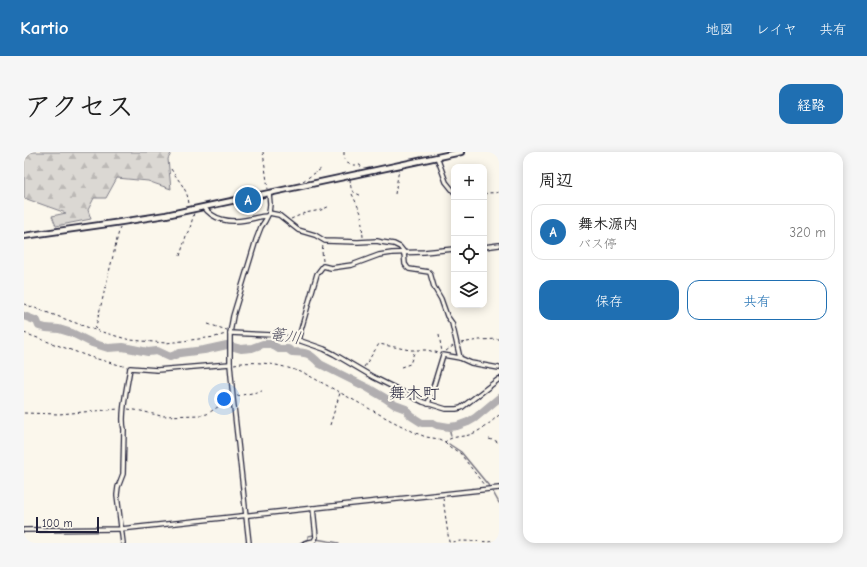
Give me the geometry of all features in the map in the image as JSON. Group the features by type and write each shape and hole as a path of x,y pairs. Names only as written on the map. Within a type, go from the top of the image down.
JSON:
{"street":[{"path":"24,236 166,215 461,152"},
{"path":"437,157 446,182 451,188"},
{"path":"248,543 230,363 230,332 233,316 256,240 268,214 270,204 269,193"},
{"path":"204,207 213,216 226,220 237,221 268,214 279,215 298,230 315,235 325,241 377,241 394,244 400,247 404,252 405,264 409,269 429,272 447,316 452,323 460,358"},
{"path":"487,247 499,245"},
{"path":"298,340 317,274 323,266 335,268 352,265 379,255 451,249"},
{"path":"230,332 272,334 298,340 324,349 423,402 446,409 462,408 499,379"},
{"path":"428,404 443,355 460,358 472,363 499,368"},
{"path":"123,543 117,495 118,487 123,474 124,408 130,368 157,370 230,363"},
{"path":"24,530 121,529 499,488"},
{"path":"305,543 314,541 316,538 313,508"}],"path":[{"path":"263,152 269,193"},
{"path":"344,152 344,157 347,163 352,165 360,165 362,173"},
{"path":"395,194 399,171 398,166"},
{"path":"171,169 184,188 191,210 194,214 180,256"},
{"path":"304,186 304,180 321,169"},
{"path":"350,176 351,189 353,192 362,196"},
{"path":"487,194 499,192"},
{"path":"352,194 362,213 364,241"},
{"path":"288,221 305,213 321,210 330,206"},
{"path":"95,330 121,222"},
{"path":"323,266 322,251 325,241"},
{"path":"24,304 95,330 130,340 166,343 215,337 230,332"},
{"path":"208,324 230,332"},
{"path":"24,333 90,357 130,368"},
{"path":"439,335 442,354"},
{"path":"362,370 378,344 410,350 427,350 442,354 457,344 479,340 499,339"},
{"path":"401,367 411,362 414,350"},
{"path":"230,363 275,364 306,374 416,433 426,437 442,440 460,453 487,489"},
{"path":"24,413 59,414 124,408 161,416 201,415 207,414 233,397 262,391"},
{"path":"330,425 340,392"},
{"path":"445,442 447,439 468,435 475,432 483,428 499,415"},
{"path":"490,439 499,443"},
{"path":"443,494 449,542 499,542"}],"green space":[{"path":"24,152 172,152 168,159 171,189 148,181 117,178 106,198 94,198 88,210 91,219 56,226 52,216 66,213 24,198"}],"waterway":[{"name":"篭川","path":"24,316 37,321 39,326 59,329 72,333 92,343 108,348 123,347 148,352 157,351 170,357 180,353 227,345 241,349 252,348 263,344 271,344 279,349 288,349 292,352 301,352 310,355 320,364 368,388 395,405 406,409 411,416 422,423 433,423 449,427 457,426 475,418 499,398"},
{"path":"449,427 451,436"},
{"path":"449,444 461,452 489,486"},
{"path":"493,492 499,503"},
{"path":"300,543 308,539 308,536 314,535 316,539 339,543"}],"place":[{"name":"舞木源内","path":"248,200"}],"district":[{"name":"舞木町","path":"414,393"}]}
